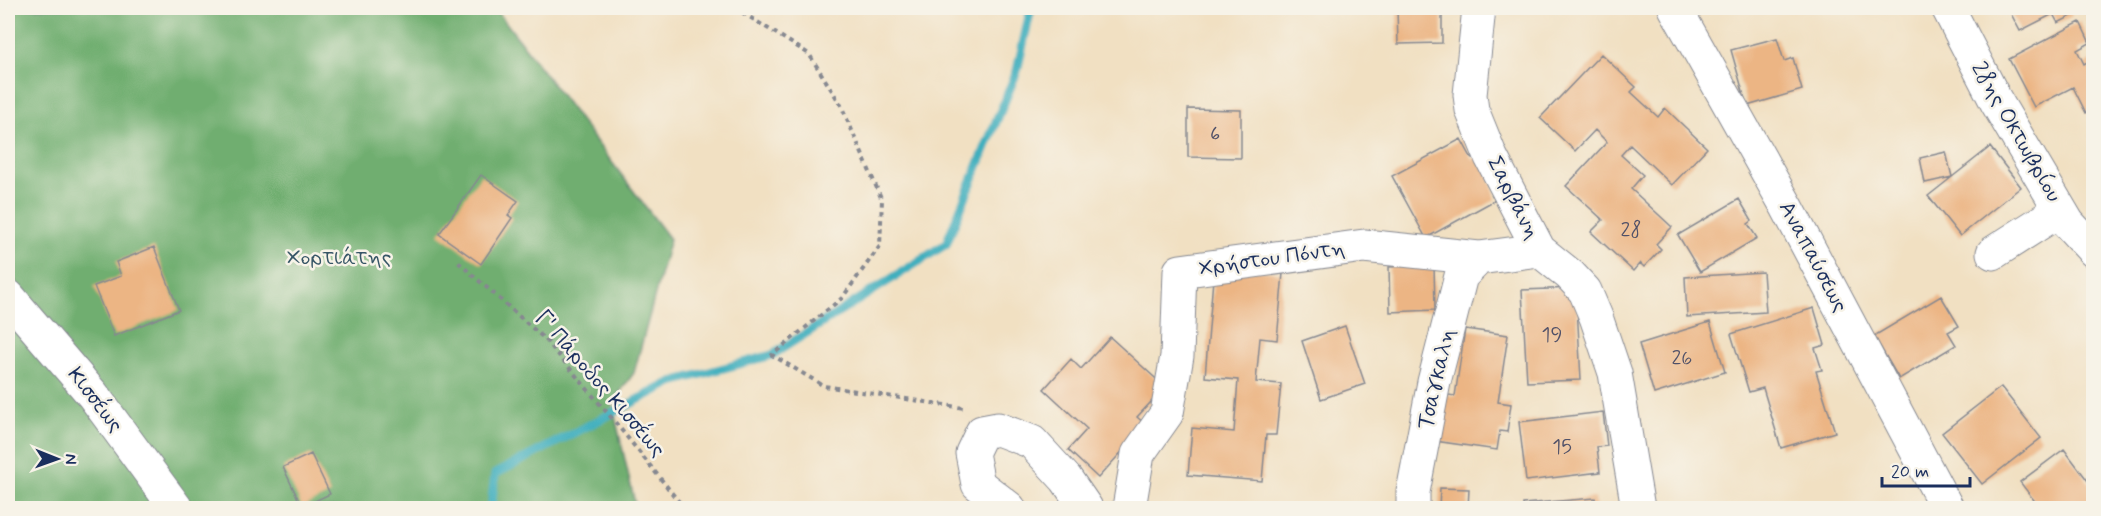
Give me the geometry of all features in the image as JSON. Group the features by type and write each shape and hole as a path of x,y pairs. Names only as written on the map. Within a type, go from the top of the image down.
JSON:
{"street":[{"name":"Σαρβάνη","path":"1479,8 1470,95 1472,110 1491,157 1539,250 1570,275 1585,291 1596,317 1615,373 1638,508"},
{"name":"Αναπαύσεως","path":"1674,8 1787,207 1947,508"},
{"name":"28ης Οκτωβρίου","path":"1948,8 1996,101 2060,210 2068,223 2094,251"},
{"path":"1993,253 2060,210"},
{"name":"Χρήστου Πόντη","path":"1129,508 1138,454 1167,413 1177,356 1180,271 1364,246 1479,258 1539,250"},
{"name":"Τσαγκαλη","path":"1413,508 1413,492 1434,382 1461,276 1479,258"},
{"name":"Κισσέως","path":"8,296 93,395 176,508"},
{"path":"1009,508 978,484 972,453 982,432 998,429 1032,442 1066,479 1086,508"}],"path":[{"path":"735,8 809,54 841,105 882,200 880,246 842,297 772,355 824,386 979,411 982,432"},
{"name":"Γ' Πάροδος Κισσέως","path":"458,262 546,340 684,508"}],"green space":[{"name":"Χορτιάτης","path":"8,8 495,8 670,239 634,373 612,403 636,508 8,508"}],"building":[{"path":"1397,8 1442,8 1442,43 1398,44"},
{"path":"2008,8 2068,8 2072,16 2058,23 2053,14 2020,31"},
{"path":"2080,22 2090,43 2077,50 2084,64 2094,58 2094,109 2086,113 2073,87 2034,107 2009,59"},
{"path":"1777,38 1784,61 1793,58 1802,90 1747,106 1731,50"},
{"path":"1601,54 1636,87 1631,92 1658,117 1665,108 1707,148 1672,185 1630,145 1621,155 1643,175 1631,189 1672,227 1656,244 1661,249 1644,267 1640,263 1633,271 1591,232 1603,220 1566,186 1607,142 1595,130 1575,151 1540,118"},
{"path":"1188,109 1241,110 1241,158 1188,157"},
{"path":"1461,139 1472,159 1484,152 1495,200 1426,238 1392,176"},
{"path":"1990,147 2021,187 1960,236 1928,196"},
{"path":"1946,152 1952,177 1925,183 1920,158"},
{"path":"481,175 518,201 508,215 512,218 481,264 439,234"},
{"path":"1739,199 1752,221 1748,224 1757,238 1700,272 1678,235"},
{"path":"154,247 179,310 114,336 94,286 121,276 116,262"},
{"path":"1434,265 1435,310 1390,312 1389,267"},
{"path":"1214,267 1283,273 1277,340 1260,338 1256,382 1281,384 1276,435 1266,435 1262,481 1188,475 1192,428 1234,432 1238,380 1205,377"},
{"path":"1763,272 1766,312 1687,317 1685,277"},
{"path":"1576,288 1581,380 1527,382 1522,290"},
{"path":"1941,296 1959,326 1948,332 1956,345 1899,379 1874,336"},
{"path":"1814,308 1825,345 1815,348 1822,370 1816,371 1835,432 1781,448 1763,388 1749,392 1731,334"},
{"path":"1710,322 1725,372 1654,394 1639,344"},
{"path":"1345,326 1365,384 1321,399 1302,341"},
{"path":"1465,329 1508,335 1498,402 1511,404 1507,432 1500,431 1497,450 1435,441 1442,394 1455,396"},
{"path":"1110,337 1165,387 1137,417 1146,425 1098,478 1068,450 1087,429 1044,389 1071,359 1081,369"},
{"path":"2001,387 2041,438 1982,484 1942,433"},
{"path":"1603,412 1607,446 1597,447 1600,472 1526,481 1519,422"},
{"path":"2064,449 2094,489 2094,498 2079,508 2040,508 2020,482"},
{"path":"311,454 330,494 302,507 283,467"},
{"path":"1440,488 1469,489 1468,508 1439,508"},
{"path":"1595,498 1596,508 1523,508 1523,504"}],"waterway":[{"path":"491,508 495,474 672,382 772,355 946,244 1017,71 1031,8"}]}
